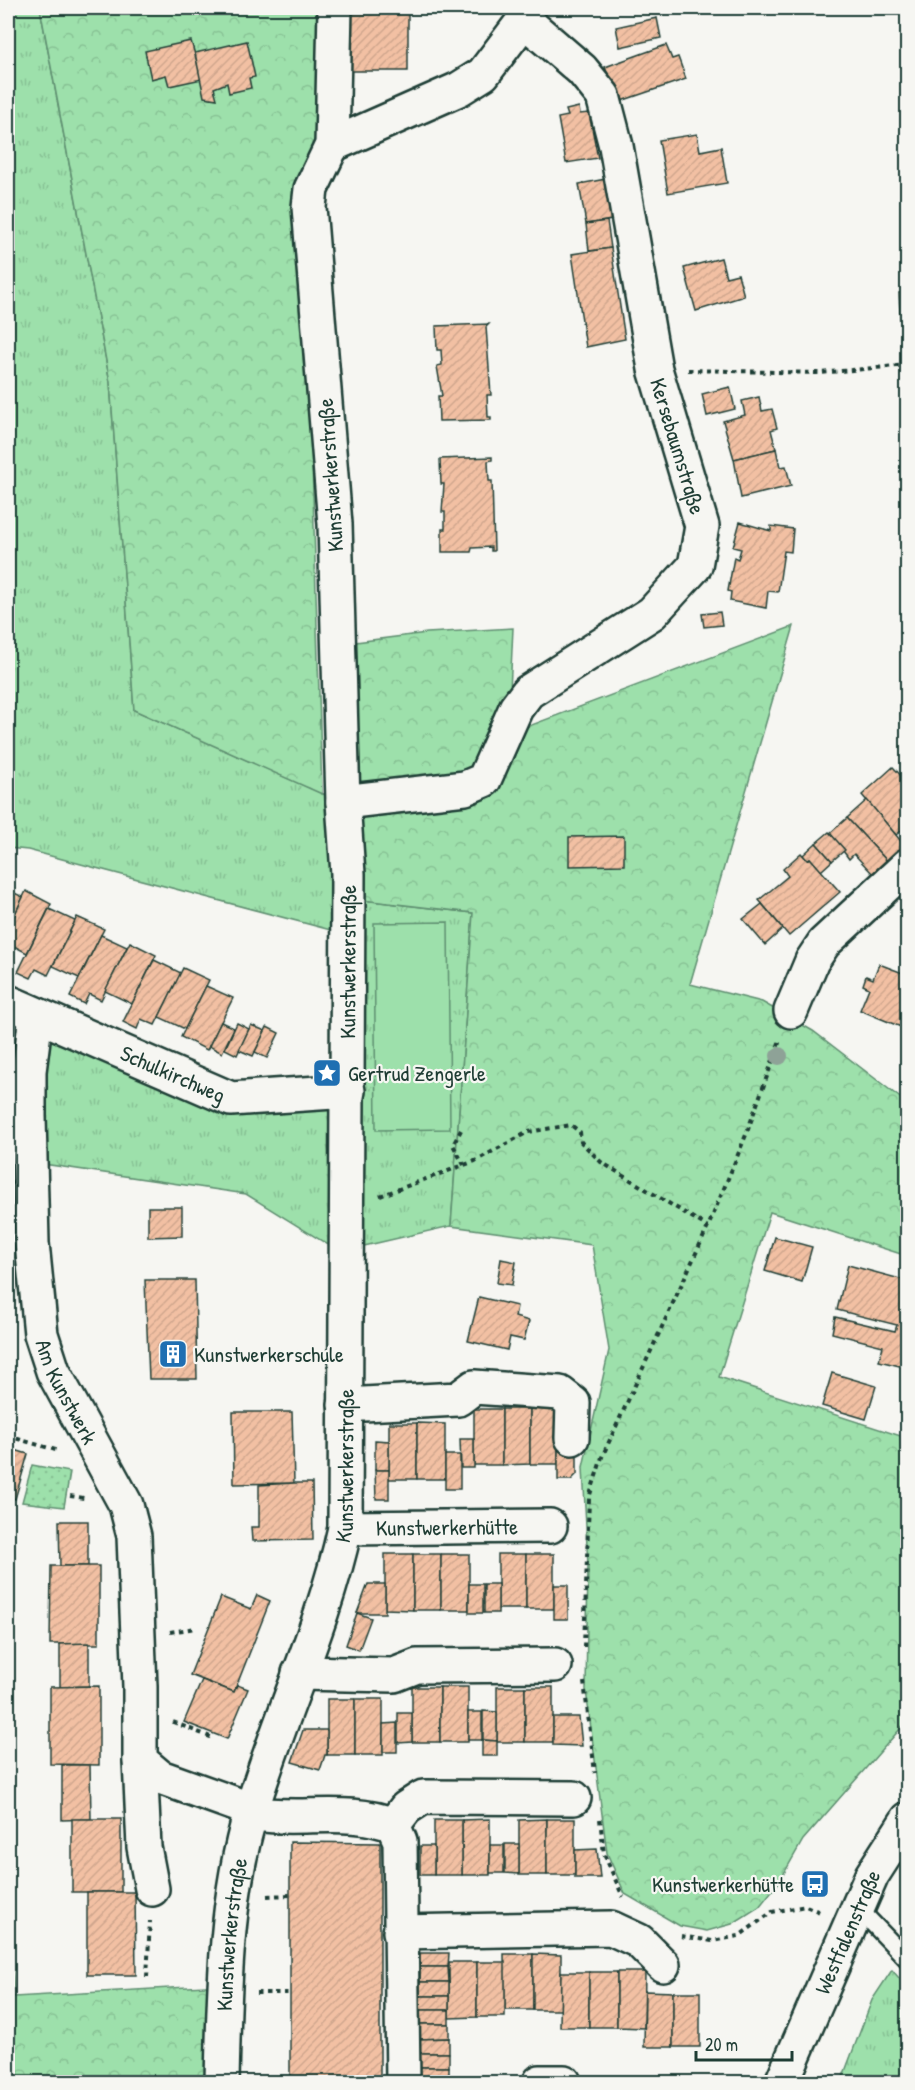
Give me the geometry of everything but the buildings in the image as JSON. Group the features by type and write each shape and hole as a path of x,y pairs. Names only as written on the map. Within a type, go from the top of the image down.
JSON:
{"street":[{"name":"Kunstwerkerstraße","path":"222,2082 230,1922 238,1865 251,1812 336,1571 345,1528 348,874 343,802 335,524 309,207 311,189 332,145 335,8"},
{"name":"Kersebaumstraße","path":"332,145 459,89 483,74 523,14 582,70 603,96 616,146 655,369 702,526 695,566 652,613 528,692 516,708 484,780 465,788 343,802"},
{"path":"791,1011 812,961 824,943 908,866"},
{"name":"Schulkirchweg","path":"8,1002 231,1099 348,1091"},
{"name":"Am Kunstwerk","path":"36,1016 29,1082 32,1243 40,1322 53,1371 126,1505 134,1536 144,1847 152,1889"},
{"path":"345,1405 458,1399 474,1387 560,1392 573,1403 572,1438"},
{"name":"Kunstwerkerhütte","path":"345,1528 550,1526"},
{"path":"299,1672 394,1675 417,1666 574,1665"},
{"path":"140,1760 160,1777 251,1812 274,1818 358,1817 393,1825"},
{"path":"393,1825 406,1808 423,1797 590,1794"},
{"name":"Westfalenstraße","path":"782,2082 872,1875 908,1819"},
{"path":"393,1825 400,1841 403,2082"},
{"path":"400,1932 611,1928 639,1941 663,1965"},
{"path":"540,2082 564,2082"}],"lane":[{"path":"857,1907 908,1960"}],"path":[{"path":"701,370 819,373 908,365"},
{"path":"630,1903 622,1897 604,1854 590,1794 574,1665 589,1498 602,1456 634,1383 708,1227 746,1135 791,1011"},
{"path":"348,1207 464,1165 528,1131 576,1126 583,1145 601,1162 708,1227"},
{"path":"461,1130 453,1145 464,1165"},
{"path":"195,1730 213,1738"},
{"path":"147,1977 152,1889"},
{"path":"265,1896 290,1896"},
{"path":"671,1933 712,1941 739,1936 772,1912 806,1906"},
{"path":"266,1992 291,1993"}],"green space":[{"path":"8,8 40,8 110,382 134,710 337,800 342,933 28,850 8,848"},
{"path":"40,8 321,8 326,145 304,192 322,794 134,710 110,382"},
{"path":"794,626 690,984 762,1002 813,1031 907,1103 907,1256 770,1212 719,1377 907,1438 908,1720 803,1840 779,1882 759,1907 732,1924 707,1931 680,1926 625,1894 607,1853 586,1690 588,1566 583,1467 609,1350 592,1245 451,1226 473,913 354,899 348,643 427,633 513,628 508,734"},
{"path":"354,899 473,913 451,1226 351,1249"},
{"path":"448,922 450,1129 376,1130 374,923"},
{"path":"36,1016 241,1099 343,1097 346,1256 246,1194 30,1162"},
{"path":"32,1465 70,1472 64,1507 22,1502"},
{"path":"8,1872 14,1997 222,1985 216,2082 8,2082"},
{"path":"892,1970 907,1987 907,2082 841,2082 872,2000"}],"place":[{"name":"Gertrud Zengerle","path":"327,1073"},
{"name":"Kunstwerkerschule","path":"173,1354"},
{"name":"Kunstwerkerhütte","path":"815,1884"}]}
